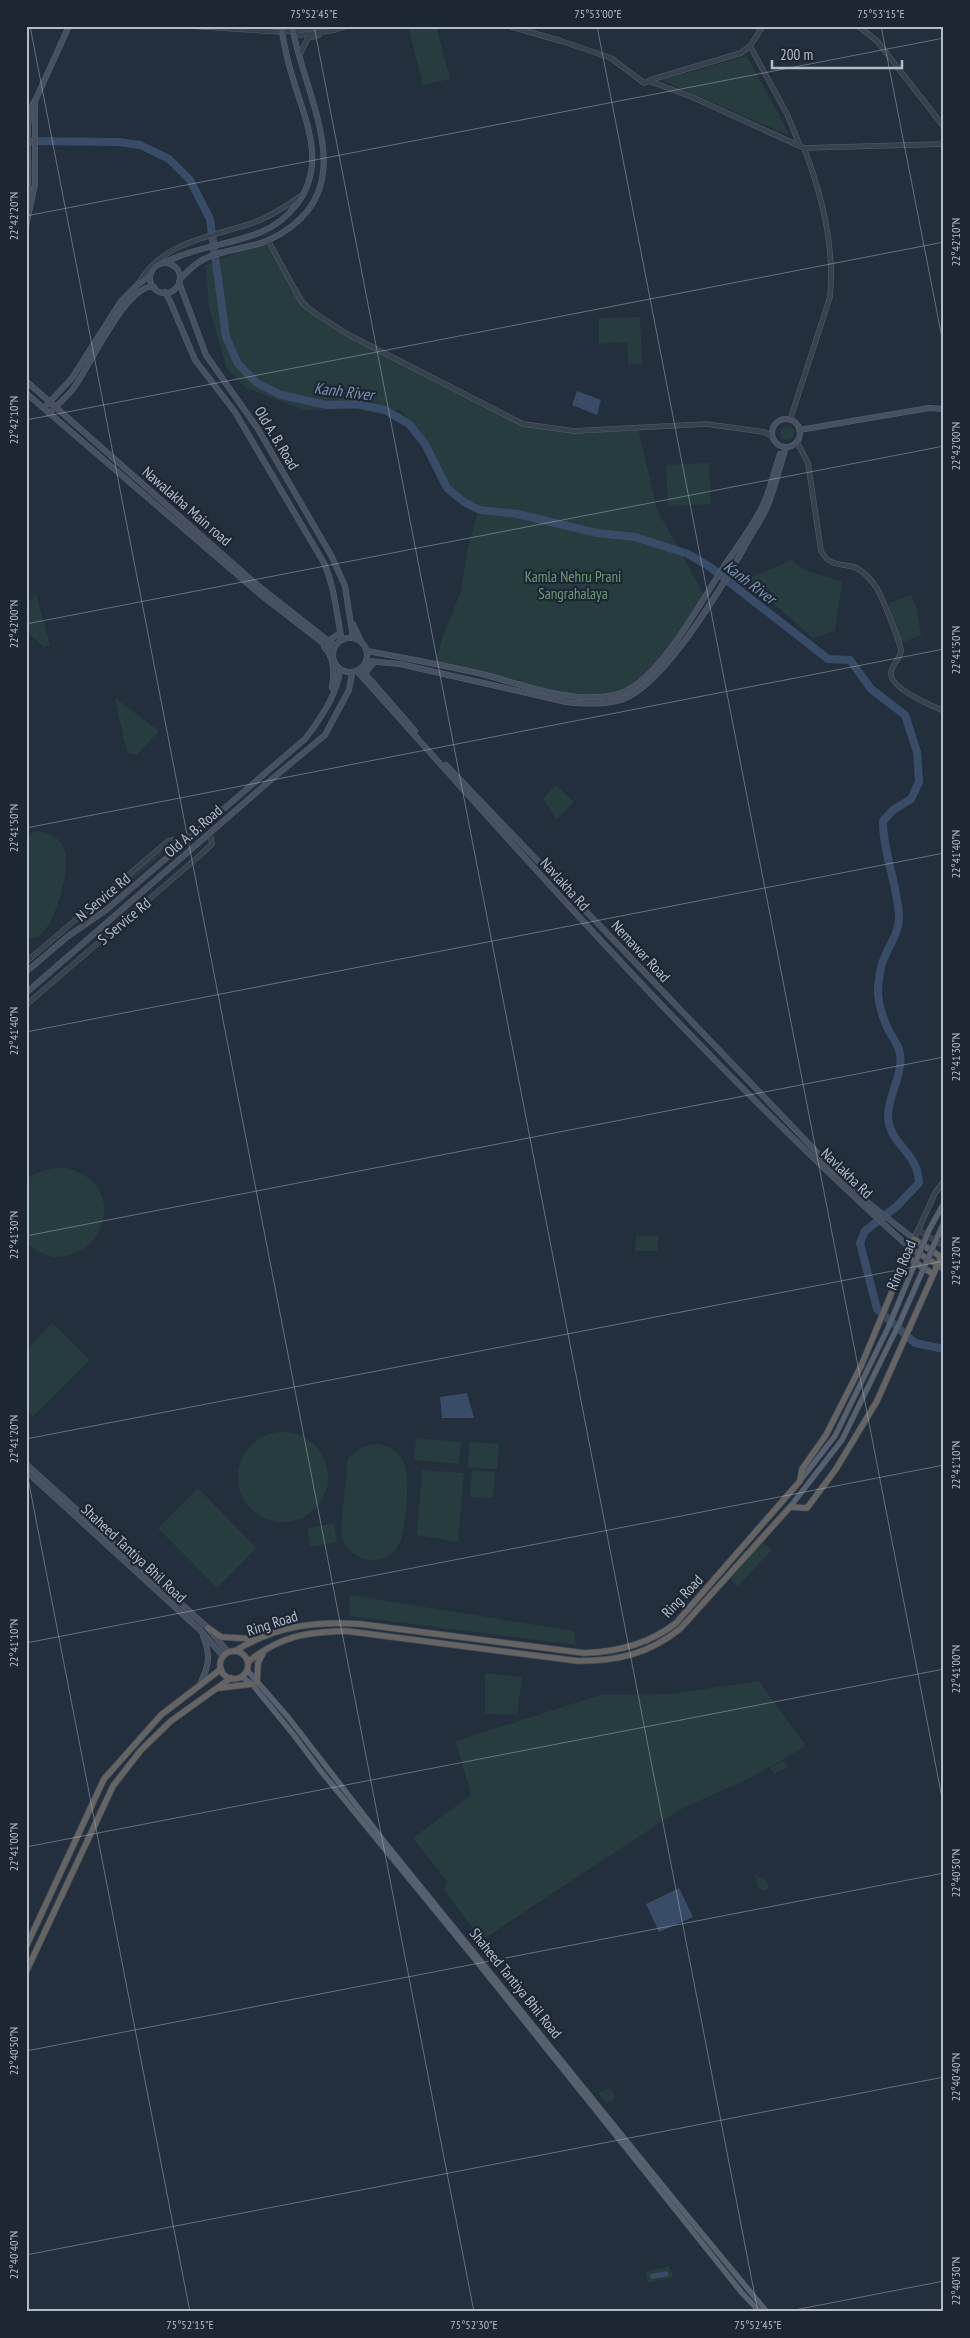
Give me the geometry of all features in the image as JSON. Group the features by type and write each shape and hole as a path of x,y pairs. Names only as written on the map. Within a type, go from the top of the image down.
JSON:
{"highway":[{"path":"790,1507 807,1508 836,1469 877,1401 901,1351 933,1274 943,1256 914,1239 876,1331 832,1422 802,1469 800,1481"},
{"path":"910,1248 944,1269"},
{"path":"907,1257 933,1274"},
{"name":"Ring Road","path":"235,1651 258,1639 295,1626 326,1622 360,1624 584,1653 610,1652 645,1641 664,1632 676,1622 800,1481"},
{"name":"Ring Road","path":"248,1662 274,1644 292,1636 318,1632 346,1631 578,1661 608,1661 627,1656 662,1643 680,1629 790,1507"},
{"path":"208,1628 221,1636 258,1639"},
{"path":"215,1690 234,1685 254,1683 258,1662 264,1652 285,1641 318,1632"},
{"path":"26,1947 104,1779 161,1715 221,1669 226,1654 235,1651 244,1654 248,1662 247,1670 242,1677 231,1678 171,1721 141,1750 113,1786 26,1972"},
{"path":"221,1669 225,1675 231,1678"}],"main road":[{"path":"26,226 32,204 31,116 34,101 69,26"},
{"path":"44,408 72,378 121,301 138,284 150,276 155,267 181,255 276,226 288,216 306,192 312,164 312,147 282,29"},
{"path":"50,414 74,388 111,326 133,296 145,287 154,287 165,292 172,291 204,259 268,240 291,228 305,215 322,181 325,147 322,127 294,30"},
{"path":"26,202 32,176"},
{"name":"Old A. B. Road","path":"164,263 170,263 176,268 206,355 258,429 332,557 345,586 353,638"},
{"path":"150,276 154,287"},
{"name":"Old A. B. Road","path":"165,292 195,360 235,412 324,563 330,576 336,601 342,640"},
{"name":"Nawalakha Main road","path":"26,381 256,583 328,641 334,648"},
{"name":"Nawalakha Main road","path":"26,393 262,596 316,638 334,648"},
{"path":"799,430 928,408 944,409"},
{"path":"790,420 795,423 799,430 797,442 784,447 777,444 772,436 772,430 778,422 790,420"},
{"path":"350,620 367,651 436,663 561,694 585,698 612,696 637,684 660,661 677,640 763,506 784,447"},
{"path":"366,661 400,664 566,702 588,704 620,700 640,689 661,668 698,622 734,567 768,506 784,447"},
{"path":"328,641 340,632"},
{"path":"316,638 328,650 334,670 331,696"},
{"path":"362,642 353,638 342,640 334,648 333,661 340,670 358,673 374,662"},
{"name":"Old A. B. Road","path":"26,993 325,735 366,661 367,651"},
{"name":"Old A. B. Road","path":"26,972 67,937 106,910 304,739 317,723 339,678 340,670"},
{"name":"Nemawar Road","path":"358,673 525,846 683,1015 856,1193 914,1239"},
{"name":"Navlakha Rd","path":"358,673 663,1008 869,1212 910,1248"},
{"name":"Ring Road","path":"800,1481 835,1436 888,1328 934,1220 944,1203"},
{"name":"Ring Road","path":"790,1507 842,1440 900,1322 944,1222"},
{"path":"26,1464 208,1628 226,1654"},
{"name":"Shaheed Tantiya Bhil Road","path":"26,1471 226,1654"},
{"path":"132,1568 136,1563"},
{"path":"200,1630 209,1649 210,1659 200,1685"},
{"name":"Shaheed Tantiya Bhil Road","path":"247,1670 254,1683 288,1717 464,1943 758,2308 767,2312"},
{"name":"Shaheed Tantiya Bhil Road","path":"242,1677 254,1683"}],"street":[{"path":"190,26 294,30 331,26"},
{"path":"310,26 317,28"},
{"path":"300,54 308,38 347,26"},
{"path":"509,26 561,40 611,58 644,82 741,53 750,46 763,26"},
{"path":"858,26 877,42 944,127"},
{"path":"294,30 300,34 326,32"},
{"path":"750,46 787,114 802,147 824,214 830,250 830,297 790,420"},
{"path":"649,81 692,97 802,147 944,144"},
{"path":"138,284 152,263 168,252 193,240 257,221 306,192"},
{"path":"268,240 302,303 316,314 349,335 523,424 574,431 706,424 764,432 772,436"},
{"path":"797,442 808,463 821,551 827,560 839,566 855,567 873,582 883,601 900,647 898,658 891,670 893,681 906,692 931,707 944,711"},
{"name":"S Service Rd","path":"26,1005 212,844 210,833"},
{"name":"N Service Rd","path":"26,962 168,841 173,840 181,845"},
{"path":"914,1239 935,1193 944,1181"},
{"path":"918,1230 944,1246"}],"green space":[{"path":"408,26 436,26 450,79 423,85"},
{"path":"747,56 790,136 661,80"},
{"name":"Kamla Nehru Prani Sangrahalaya","path":"268,240 282,265 316,314 394,358 523,424 574,431 638,428 657,510 705,596 677,640 637,684 612,696 561,694 435,663 443,636 461,591 468,547 479,508 454,489 442,475 418,429 400,410 382,414 356,409 304,410 246,388 227,369 209,308 206,265"},
{"path":"640,317 642,364 628,364 627,342 599,344 599,318"},
{"path":"787,426 792,428 794,433 792,438 787,440 782,438 780,433 782,428"},
{"path":"709,463 711,504 668,506 666,465"},
{"path":"792,560 804,570 842,582 835,631 813,638 746,580"},
{"path":"36,594 50,645 44,647 26,631 26,604"},
{"path":"911,595 916,607 921,635 901,643 888,604"},
{"path":"115,698 159,731 137,755 127,753"},
{"path":"556,785 574,802 557,819 543,799"},
{"path":"38,831 50,834 58,839 63,846 66,854 65,873 59,899 50,922 38,937 26,938 26,834"},
{"path":"160,848 162,854 127,884 118,883"},
{"path":"65,1167 85,1176 95,1184 102,1196 103,1222 98,1233 80,1251 67,1256 54,1257 26,1243 26,1180 39,1172"},
{"path":"636,1236 659,1236 657,1251 635,1251"},
{"path":"52,1323 89,1360 33,1416 26,1409 26,1350"},
{"path":"283,1432 300,1435 315,1445 325,1460 328,1477 325,1494 315,1509 300,1519 283,1522 266,1519 251,1509 241,1494 238,1477 241,1460 251,1445 266,1435"},
{"path":"416,1438 461,1442 459,1464 414,1460"},
{"path":"469,1442 499,1444 497,1469 468,1468"},
{"path":"378,1444 394,1450 400,1455 406,1470 407,1493 403,1532 397,1548 389,1555 371,1560 353,1553 342,1538 341,1527 348,1459 362,1448"},
{"path":"422,1470 464,1473 458,1542 417,1535"},
{"path":"472,1470 495,1472 493,1498 470,1497"},
{"path":"198,1488 256,1548 217,1588 158,1528"},
{"path":"334,1523 337,1542 310,1547 307,1528"},
{"path":"762,1542 772,1550 738,1586 730,1579"},
{"path":"350,1595 574,1631 576,1645 349,1616"},
{"path":"485,1673 522,1677 517,1715 485,1714"},
{"path":"759,1681 806,1746 752,1777 679,1810 482,1940 444,1890 447,1881 413,1838 471,1795 456,1741 600,1695 672,1694"},
{"path":"784,1761 788,1767 774,1774 770,1768"},
{"path":"754,1874 767,1881 769,1889 764,1891 758,1888"},
{"path":"611,2089 615,2096 613,2100 606,2103 598,2093"},
{"path":"669,2266 673,2277 648,2283 646,2272"}],"water":[{"path":"577,391 601,400 597,415 572,405"},
{"path":"467,1393 474,1418 442,1418 440,1397"},
{"path":"679,1888 693,1917 659,1932 646,1904"},
{"path":"667,2271 669,2276 651,2279 650,2274"}],"waterway":[{"name":"Kanh River","path":"26,141 119,142 140,145 169,159 190,180 210,219 226,337 238,364 257,383 281,395 327,405 357,404 385,410 409,424 425,444 447,488 464,502 480,510 517,514 597,533 635,537 688,554 710,567 828,659 850,660 871,689 905,715 917,752 919,782 911,799 893,810 883,821 885,845 898,903 899,921 896,933 882,964 878,992 883,1018 898,1046 900,1054 898,1078 889,1108 890,1126 898,1142 914,1163 919,1183 896,1207 865,1231 860,1243 877,1309 915,1343 944,1349"}]}
